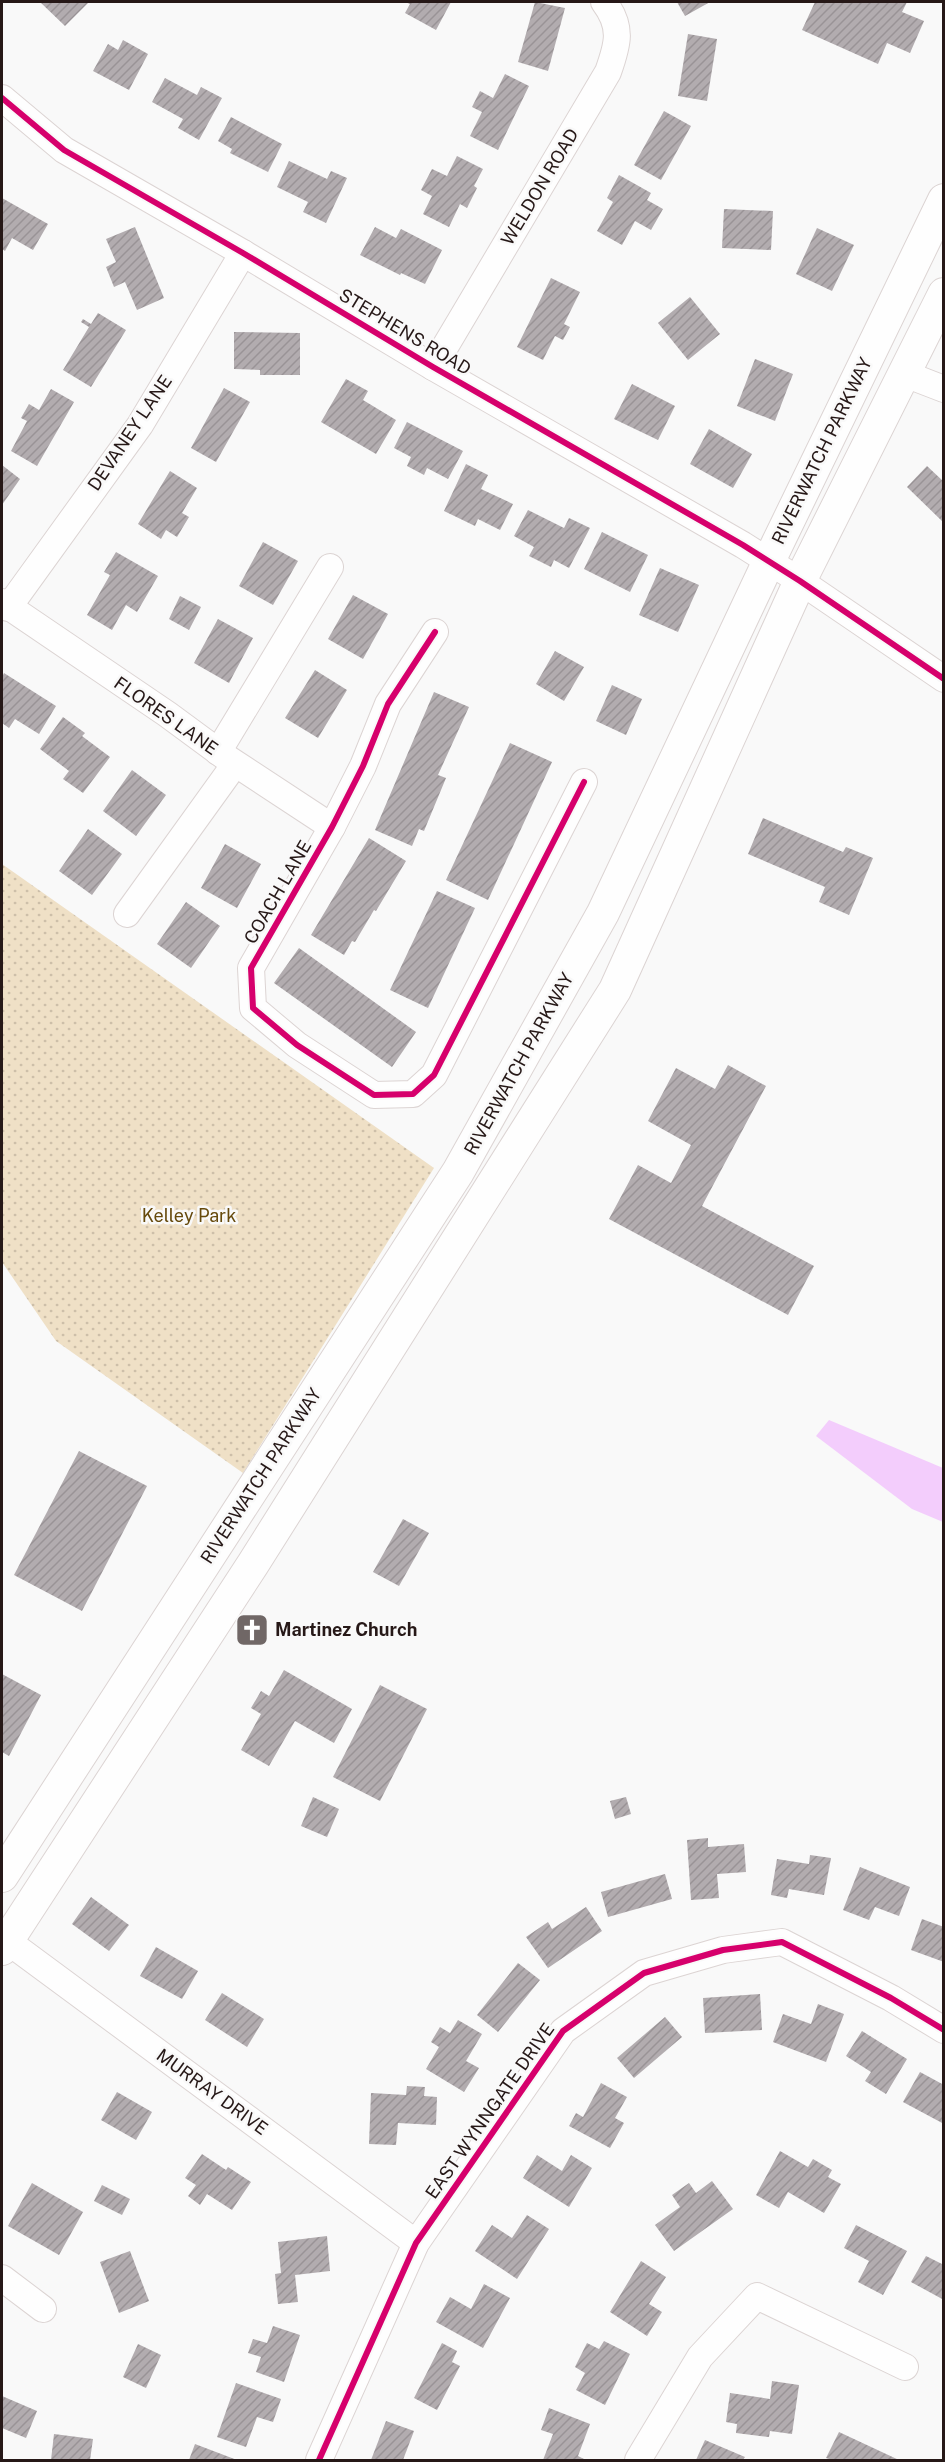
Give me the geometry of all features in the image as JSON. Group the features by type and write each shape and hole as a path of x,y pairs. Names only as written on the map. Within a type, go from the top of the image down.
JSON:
{"main road":[{"name":"RIVERWATCH PARKWAY","path":"2,1876 458,1172 603,913 769,561 944,200"},
{"name":"RIVERWATCH PARKWAY","path":"3,1942 253,1564 615,990 800,581 944,294"}],"street":[{"name":"WELDON ROAD","path":"433,367 608,72 618,43 613,14 604,2"},
{"name":"STEPHENS ROAD","path":"2,98 64,150 769,561 944,679"},
{"name":"DEVANEY LANE","path":"5,605 140,424 243,253"},
{"path":"905,374 944,389"},
{"path":"127,914 227,758 330,567"},
{"name":"FLORES LANE","path":"5,605 167,714 227,758 332,827"},
{"name":"COACH LANE","path":"435,632 388,704 363,766 332,827 251,968 253,1008 297,1046 374,1095 413,1094 434,1074 584,782"},
{"name":"MURRAY DRIVE","path":"3,1942 416,2243"},
{"name":"EAST WYNNGATE DRIVE","path":"319,2460 416,2243 563,2031 644,1973 723,1950 782,1942 891,1998 944,2030"},
{"path":"2,2278 43,2309"},
{"path":"638,2460 700,2357 757,2296 905,2367"}],"green space":[{"name":"Kelley Park","path":"2,864 434,1168 243,1473 56,1341 2,1262"}],"shaded area":[{"path":"829,1420 943,1468 943,1522 912,1509 816,1436"}],"building":[{"path":"40,2 89,2 65,26"},
{"path":"405,2 451,2 436,30 405,13 410,4"},
{"path":"535,2 565,8 548,71 518,62"},
{"path":"677,2 710,2 685,16"},
{"path":"815,2 907,2 902,12 924,21 910,53 887,43 878,64 802,30"},
{"path":"688,34 717,39 707,101 678,96"},
{"path":"123,40 148,54 129,90 93,71 108,44 118,50"},
{"path":"505,74 529,86 498,150 470,136 482,112 472,107 480,91 493,98"},
{"path":"165,78 197,95 201,87 222,98 199,140 178,128 183,119 152,102"},
{"path":"664,111 691,126 661,180 634,165"},
{"path":"231,117 282,144 268,172 230,153 232,149 218,141"},
{"path":"457,156 483,169 474,186 477,188 467,208 460,204 449,227 423,214 432,196 421,190 432,169 447,176"},
{"path":"289,161 327,179 331,171 347,178 326,223 303,212 308,202 277,187"},
{"path":"619,175 651,193 647,200 663,209 651,230 635,221 622,245 597,231 613,202 607,198"},
{"path":"2,198 48,224 33,250 12,238 5,251 2,249"},
{"path":"724,209 773,211 771,250 722,248"},
{"path":"135,227 164,298 137,310 125,282 114,287 106,267 116,262 106,239"},
{"path":"375,227 396,238 401,229 442,250 425,284 401,273 400,275 360,255"},
{"path":"817,228 854,245 832,291 796,274"},
{"path":"551,278 580,292 564,324 570,327 563,340 555,336 543,360 517,347"},
{"path":"690,297 720,334 688,360 658,323"},
{"path":"98,313 126,330 91,387 63,370 89,327 81,322 83,319 91,324"},
{"path":"234,332 300,333 300,375 260,375 260,370 234,369"},
{"path":"755,359 793,374 775,421 737,406"},
{"path":"346,379 368,391 363,400 396,420 376,454 321,422"},
{"path":"632,384 675,406 658,440 614,419"},
{"path":"224,388 250,402 216,462 191,448"},
{"path":"51,389 74,402 37,466 11,451 27,421 21,418 29,404 39,410"},
{"path":"407,422 463,451 448,479 427,468 424,475 407,466 411,457 394,448"},
{"path":"709,429 752,454 733,488 690,464"},
{"path":"466,464 488,475 481,489 513,504 500,530 478,519 475,526 444,511"},
{"path":"2,465 20,479 2,505"},
{"path":"927,466 944,482 944,523 907,487"},
{"path":"170,471 197,488 182,513 189,517 177,537 166,530 161,539 138,524"},
{"path":"528,510 564,528 569,518 590,528 569,568 554,560 551,567 529,556 534,547 514,536"},
{"path":"602,532 648,555 630,592 584,569"},
{"path":"263,542 298,561 273,605 239,586"},
{"path":"116,552 158,576 137,612 126,605 112,630 87,615 110,575 104,572"},
{"path":"660,568 699,585 678,632 639,615"},
{"path":"353,595 388,614 363,659 328,639"},
{"path":"180,596 201,607 189,630 169,619"},
{"path":"218,619 253,638 229,683 194,663"},
{"path":"555,651 584,667 564,701 536,684"},
{"path":"315,670 347,690 318,738 285,718"},
{"path":"4,673 56,706 39,734 15,719 9,728 2,723 2,677"},
{"path":"612,685 642,699 626,735 596,721"},
{"path":"434,692 469,707 438,775 446,778 424,831 419,829 412,846 375,830"},
{"path":"63,717 85,733 82,736 110,757 83,793 63,779 69,771 40,749"},
{"path":"510,743 552,762 488,900 446,880"},
{"path":"132,770 166,795 136,836 103,811"},
{"path":"763,818 843,852 846,847 873,858 849,915 819,902 825,887 748,854"},
{"path":"88,829 122,854 92,895 59,871"},
{"path":"369,838 406,861 376,911 374,910 355,942 352,941 344,955 311,935"},
{"path":"225,844 261,864 237,908 201,888"},
{"path":"437,891 475,908 428,1008 390,990"},
{"path":"186,902 220,926 191,968 157,944"},
{"path":"299,948 416,1032 392,1067 274,983"},
{"path":"728,1065 766,1086 702,1206 814,1266 788,1315 609,1219 638,1165 671,1183 691,1145 648,1121 676,1068 715,1089"},
{"path":"79,1451 147,1486 82,1611 14,1575"},
{"path":"403,1519 429,1533 399,1586 373,1572"},
{"path":"284,1670 352,1709 334,1743 295,1721 269,1766 241,1750 261,1714 251,1708 261,1691 269,1696"},
{"path":"2,1674 41,1695 9,1756 2,1752"},
{"path":"380,1685 427,1709 380,1801 333,1777"},
{"path":"313,1797 339,1809 327,1837 301,1826"},
{"path":"626,1797 631,1814 615,1819 610,1801"},
{"path":"708,1838 708,1847 744,1844 746,1872 717,1874 719,1898 691,1900 687,1840"},
{"path":"810,1855 831,1858 824,1895 789,1889 787,1898 771,1895 777,1859 809,1864"},
{"path":"860,1867 910,1887 899,1916 875,1907 869,1920 843,1910"},
{"path":"665,1874 672,1899 608,1917 601,1892"},
{"path":"91,1897 129,1925 109,1951 72,1924"},
{"path":"586,1907 602,1931 548,1968 526,1937 548,1922 552,1929"},
{"path":"922,1919 944,1927 944,1962 911,1950"},
{"path":"156,1947 198,1971 182,1999 140,1976"},
{"path":"518,1963 540,1980 498,2032 477,2015"},
{"path":"222,1993 264,2019 247,2047 205,2020"},
{"path":"760,1994 762,2030 705,2033 703,1998"},
{"path":"818,2004 844,2014 826,2062 773,2042 783,2014 811,2024"},
{"path":"665,2017 682,2037 634,2078 617,2058"},
{"path":"458,2020 482,2034 466,2061 479,2068 464,2092 426,2069 439,2047 431,2042 440,2027 450,2033"},
{"path":"862,2031 907,2059 886,2094 865,2081 871,2072 846,2056"},
{"path":"920,2072 944,2085 944,2124 903,2102"},
{"path":"601,2083 627,2097 615,2118 624,2123 610,2148 569,2126 576,2113 583,2117"},
{"path":"407,2086 425,2087 424,2096 437,2097 436,2125 398,2123 396,2145 369,2144 371,2093 406,2095"},
{"path":"117,2092 152,2112 136,2140 101,2120"},
{"path":"780,2151 808,2167 813,2159 832,2170 828,2177 841,2184 824,2213 788,2192 779,2208 756,2195"},
{"path":"202,2154 226,2170 228,2167 251,2182 232,2210 207,2194 200,2205 188,2196 196,2185 185,2178"},
{"path":"537,2155 562,2171 571,2155 592,2168 569,2207 523,2178"},
{"path":"712,2181 733,2209 674,2251 655,2225 680,2207 672,2195 689,2183 696,2193"},
{"path":"32,2183 83,2212 59,2255 8,2226"},
{"path":"102,2185 130,2199 122,2215 94,2201"},
{"path":"527,2215 549,2229 517,2279 475,2251 492,2225 512,2238"},
{"path":"856,2225 907,2251 883,2295 858,2282 869,2261 844,2248"},
{"path":"327,2236 330,2271 295,2275 298,2302 278,2304 275,2274 281,2273 278,2242"},
{"path":"130,2251 149,2301 119,2313 100,2262"},
{"path":"926,2256 944,2265 944,2300 911,2282"},
{"path":"641,2261 666,2277 649,2304 662,2312 647,2336 610,2312"},
{"path":"484,2284 510,2298 483,2348 436,2322 450,2297 471,2309"},
{"path":"273,2326 300,2335 284,2382 256,2372 261,2357 248,2353 253,2339 267,2343"},
{"path":"604,2341 630,2354 605,2405 576,2390 585,2373 575,2367 587,2343 599,2349"},
{"path":"442,2343 457,2351 452,2362 460,2366 437,2410 414,2398"},
{"path":"138,2344 161,2355 146,2388 123,2377"},
{"path":"772,2381 799,2385 792,2434 770,2431 769,2437 736,2433 737,2424 726,2422 730,2393 770,2399"},
{"path":"236,2383 281,2399 273,2422 257,2417 246,2447 217,2437"},
{"path":"2,2396 37,2411 26,2438 2,2428"},
{"path":"549,2408 590,2424 578,2456 584,2460 543,2460 553,2434 541,2430"},
{"path":"386,2421 414,2431 403,2460 371,2460"},
{"path":"839,2432 899,2460 832,2460 826,2458"},
{"path":"54,2434 93,2439 90,2460 51,2460"},
{"path":"705,2440 745,2457 743,2460 696,2460"},
{"path":"195,2444 237,2460 189,2460"}],"cycle path":[{"path":"2,98 64,150 243,253 433,367 743,545 944,679"},
{"path":"435,632 388,704 363,766 332,827 251,968 253,1008 297,1045 374,1095 413,1094 434,1075 584,782"},
{"path":"319,2460 416,2243 563,2031 644,1973 723,1950 782,1942 891,1998 944,2030"}],"place":[{"name":"Martinez Church","path":"252,1630"}]}
